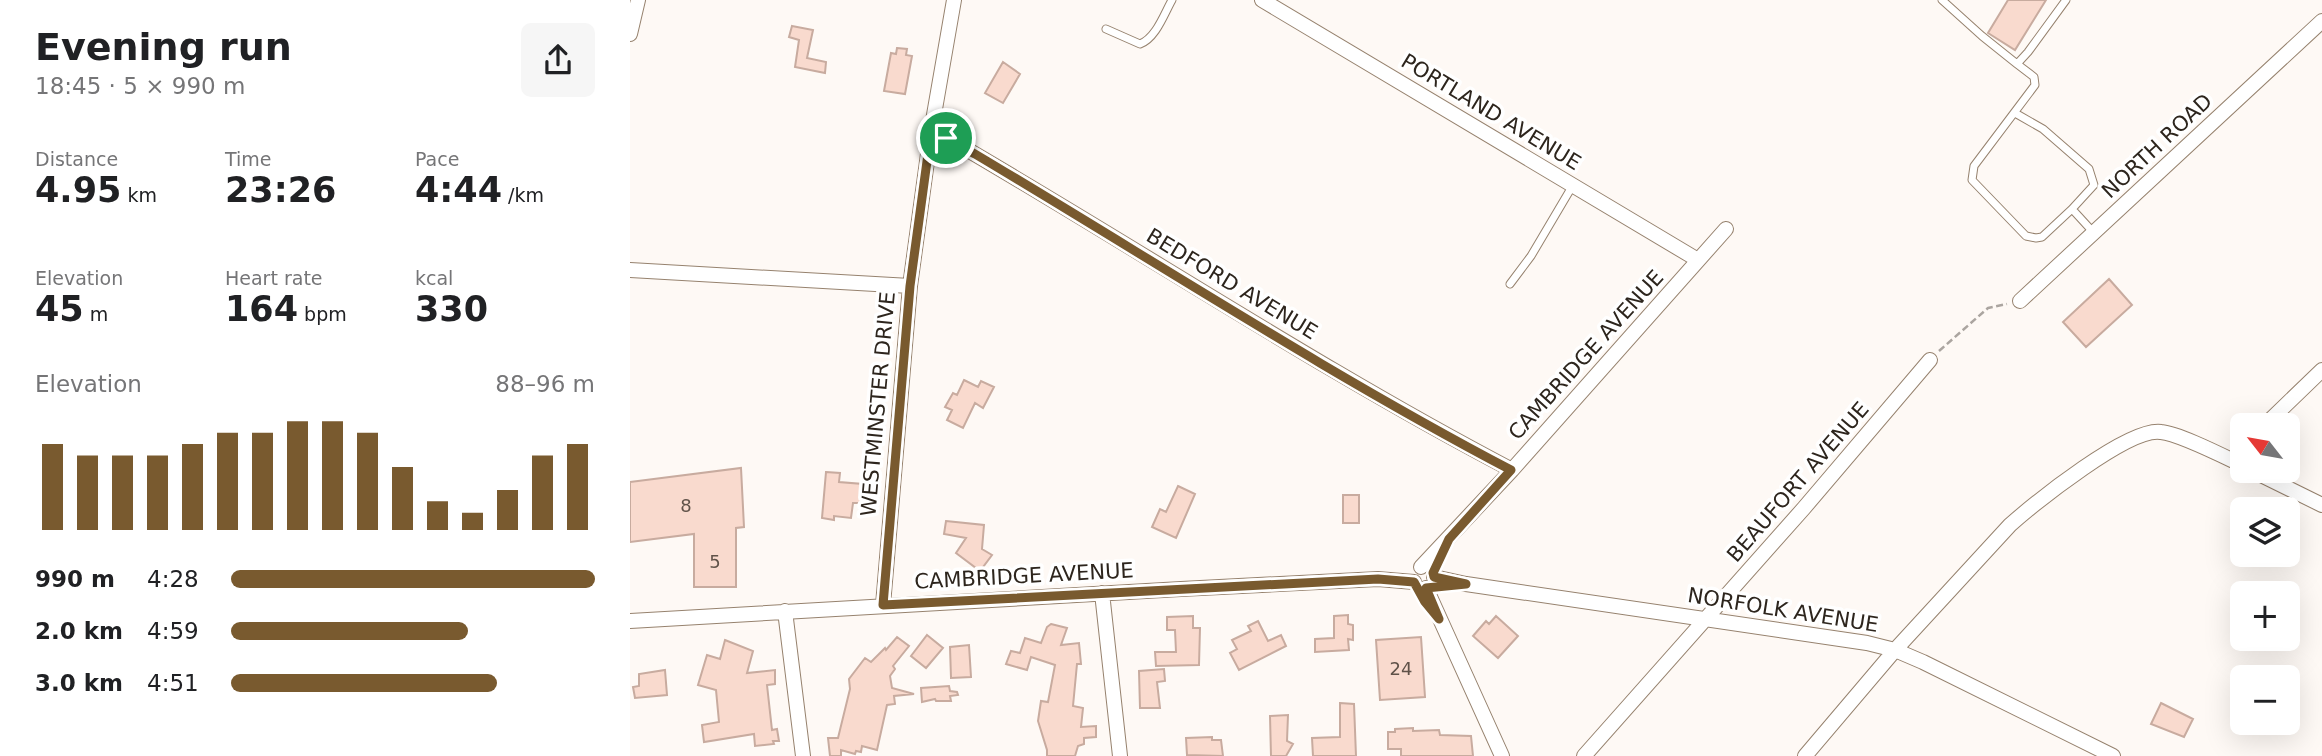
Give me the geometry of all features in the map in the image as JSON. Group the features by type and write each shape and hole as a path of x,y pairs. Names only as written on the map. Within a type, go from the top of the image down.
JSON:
{"street":[{"path":"630,34 638,0"},
{"name":"WESTMINSTER DRIVE","path":"883,605 910,286 931,132 954,0"},
{"name":"PORTLAND AVENUE","path":"1262,0 1698,260"},
{"name":"NORTH ROAD","path":"2020,300 2322,21"},
{"name":"BEDFORD AVENUE","path":"931,132 986,161 1448,437 1511,470"},
{"name":"CAMBRIDGE AVENUE","path":"630,621 1102,593 1424,579 1449,539 1726,229"},
{"path":"630,270 910,286"},
{"name":"BEAUFORT AVENUE","path":"1584,756 1930,360"},
{"path":"2277,413 2322,370"},
{"path":"1805,756 1895,650 1996,540 2028,509 2092,463 2131,440 2155,432 2171,435 2230,460"},
{"path":"2277,483 2322,505"},
{"path":"1424,579 1439,619 1502,756"},
{"name":"NORFOLK AVENUE","path":"1424,579 1845,639 1895,650 2113,756"},
{"path":"1102,593 1120,756"},
{"path":"785,611 803,756"}],"lane":[{"path":"1105,29 1140,44 1146,42 1172,0"},
{"path":"1942,0 2034,77 2035,85 1974,166 1972,180 2021,232 2031,238 2042,237 2094,185 2089,169 2043,129 2015,113"},
{"path":"2017,64 2066,0"},
{"path":"1510,284 1531,256 1573,185"},
{"path":"2072,209 2094,234"}],"path":[{"path":"1930,360 1988,308 2020,300"}],"building":[{"path":"2008,0 2046,0 2015,50 1988,33"},
{"path":"792,26 813,30 807,58 826,62 825,73 795,67 799,40 789,37"},
{"path":"897,48 907,49 906,55 912,56 905,94 884,91 891,53 896,54"},
{"path":"1003,62 1020,74 1003,103 985,93"},
{"path":"2109,279 2132,305 2086,347 2063,322"},
{"path":"964,380 978,387 981,381 994,387 983,408 975,403 963,428 947,420 952,410 945,407 953,393 957,395"},
{"path":"741,468 744,527 736,528 736,587 694,587 694,534 630,542 630,482"},
{"path":"826,472 840,473 839,482 863,484 861,503 853,503 851,518 822,518"},
{"path":"1178,486 1195,494 1176,538 1152,527 1160,509 1166,512"},
{"path":"1343,495 1359,495 1359,523 1343,523"},
{"path":"946,521 984,525 982,549 992,555 980,571 956,553 966,538 944,534"},
{"path":"1348,615 1348,624 1353,625 1353,640 1348,639 1349,650 1315,652 1315,639 1334,638 1334,616"},
{"path":"1193,616 1193,628 1200,628 1199,665 1156,666 1155,652 1176,652 1175,630 1167,630 1167,617"},
{"path":"1496,616 1518,636 1498,658 1473,636 1486,621 1489,624"},
{"path":"1258,621 1268,641 1281,635 1286,646 1239,670 1230,653 1237,649 1232,640 1251,631 1248,626"},
{"path":"1051,624 1067,628 1061,645 1079,643 1081,664 1077,664 1073,706 1083,708 1081,727 1096,726 1096,737 1084,738 1084,744 1078,746 1075,756 1047,756 1038,721 1041,701 1048,702 1055,665 1031,657 1027,670 1006,664 1011,651 1020,653 1025,638 1041,643 1047,627"},
{"path":"927,635 943,648 926,668 911,656"},
{"path":"897,637 909,646 893,666 895,669 890,676 892,688 914,694 894,696 895,704 887,705 877,750 862,746 861,752 856,751 855,754 841,750 841,756 830,756 828,738 838,738 850,689 849,679 865,658 871,662"},
{"path":"1421,637 1425,697 1380,700 1376,640"},
{"path":"725,640 753,651 747,673 775,670 775,684 767,685 772,730 777,729 779,741 773,741 774,744 755,746 754,734 704,742 702,725 719,722 716,690 698,685 707,655 720,659"},
{"path":"969,645 971,677 951,678 950,647"},
{"path":"1164,669 1165,681 1157,682 1160,708 1140,708 1139,671"},
{"path":"665,670 667,695 635,698 633,687 639,686 639,674"},
{"path":"949,686 950,691 957,692 958,695 950,696 951,701 935,699 922,702 921,688"},
{"path":"1340,703 1354,704 1356,756 1313,756 1312,738 1340,737"},
{"path":"2161,703 2193,719 2184,737 2151,724"},
{"path":"1288,715 1287,741 1293,744 1286,756 1271,756 1270,716"},
{"path":"1413,728 1413,731 1439,730 1440,735 1471,736 1473,756 1401,756 1401,749 1388,749 1388,732"},
{"path":"1212,737 1212,740 1221,740 1223,756 1187,755 1186,738"}],"route":[{"path":"931,132 946,138 1448,437 1511,470 1449,539 1433,573 1434,577 1466,584 1426,588 1439,619 1414,582 1378,579 883,605 910,286 931,132"}]}
